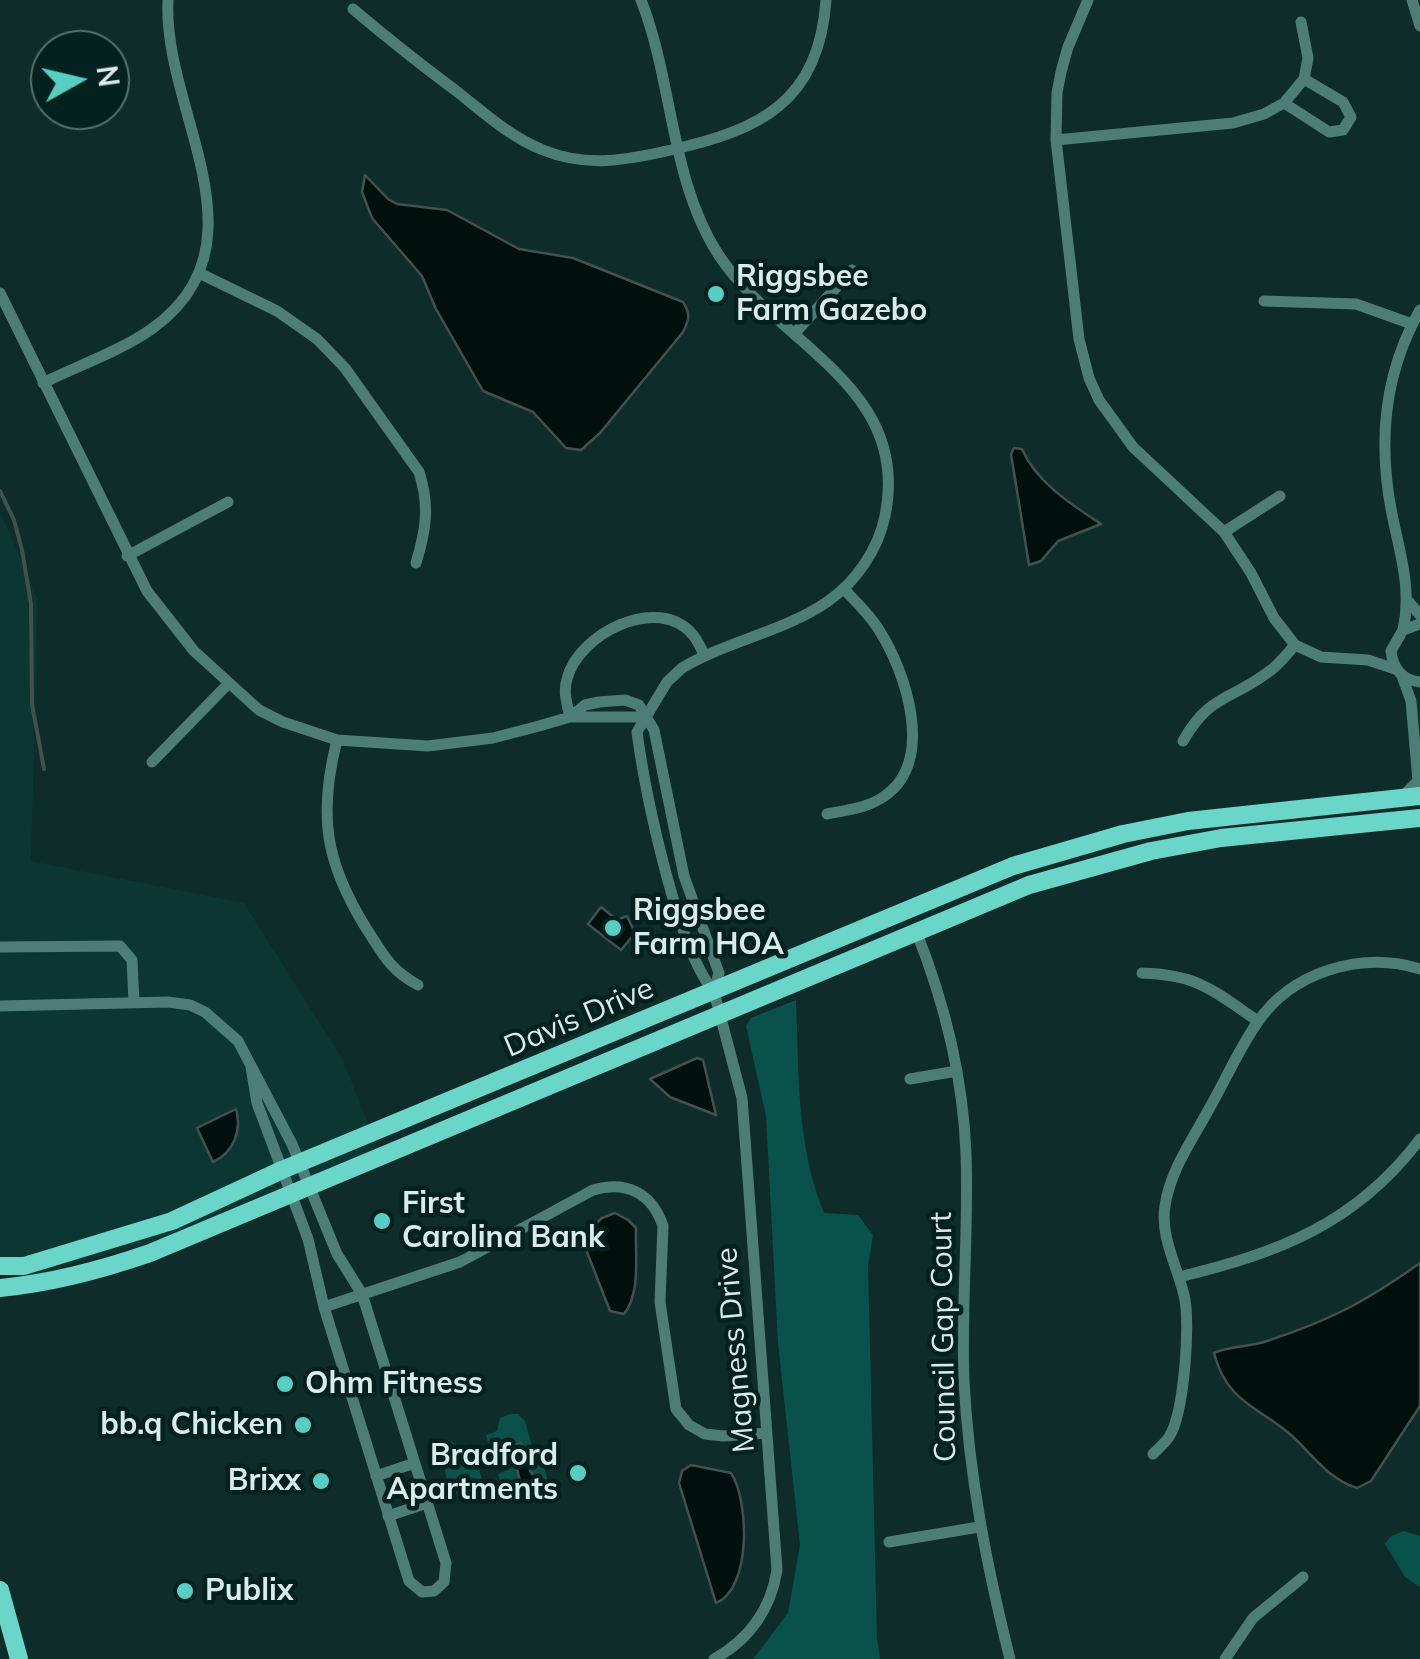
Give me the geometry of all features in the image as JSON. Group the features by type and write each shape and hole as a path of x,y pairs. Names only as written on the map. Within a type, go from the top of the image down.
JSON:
{"main road":[{"name":"Davis Drive","path":"0,1266 24,1266 172,1221 300,1162 970,883 1054,853 1188,821 1411,797"},
{"name":"Davis Drive","path":"0,1288 54,1281 109,1267 292,1195 1029,886 1152,851 1264,832 1420,818"},
{"path":"0,1590 19,1659"}],"street":[{"path":"44,382 154,326 175,308 199,274 209,232 209,196 173,65 168,0"},
{"path":"0,293 127,556 167,620 228,684 259,710 337,740 403,746 493,738 570,717 645,717 674,675 705,656 808,614 844,588 870,554 884,522 889,482 885,452 874,419 857,394 752,296 718,253 696,211 640,0"},
{"path":"353,9 499,125 538,148 561,156 604,162 733,135 759,122 801,81 822,33 826,0"},
{"path":"1088,0 1061,72 1056,140 1079,339 1089,378 1110,419 1132,447 1224,532 1294,645 1321,657 1368,660 1420,682"},
{"path":"1412,0 1420,26"},
{"path":"1056,140 1233,123 1264,114 1284,103 1304,79 1308,58 1301,22"},
{"path":"1284,103 1329,132 1343,130 1351,117 1348,106 1304,79"},
{"path":"794,334 852,270"},
{"path":"199,274 298,323 345,368 420,472 427,520 416,563"},
{"path":"1264,301 1356,304 1412,324"},
{"path":"1368,660 1394,642 1403,630 1409,602 1388,496 1384,444 1392,382 1420,310"},
{"path":"1224,532 1280,496"},
{"path":"127,556 228,502"},
{"path":"827,814 865,806 886,796 902,777 912,752 908,707 898,669 880,630 844,588"},
{"path":"1409,602 1420,615"},
{"path":"570,717 566,679 578,654 600,635 626,622 657,619 684,628 705,656"},
{"path":"1403,630 1420,624"},
{"path":"1394,642 1391,651 1411,701 1418,782 1411,797"},
{"path":"1184,741 1196,717 1267,673 1294,645"},
{"path":"152,762 228,684"},
{"name":"Magness Drive","path":"645,717 637,732 663,857 688,940 703,979 714,992 742,1098 778,1570 766,1609 743,1640 714,1659"},
{"path":"337,740 326,801 335,870 388,963 397,974 418,985"},
{"name":"Council Gap Court","path":"916,931 933,978 957,1071 966,1154 964,1384 978,1527 1010,1659"},
{"path":"0,947 120,946 132,960 134,1002"},
{"path":"1154,1454 1170,1436 1183,1374 1188,1314 1164,1224 1168,1189 1184,1152 1258,1021 1298,984 1331,969 1367,962 1390,962 1420,969"},
{"path":"1142,973 1193,979 1258,1021"},
{"path":"0,1006 134,1002 190,1005 206,1012 238,1040 300,1162 337,1254 362,1294 446,1563 444,1582 434,1591 422,1592 409,1580 324,1306 313,1256 257,1103 251,1067"},
{"path":"910,1078 957,1071"},
{"path":"1179,1277 1276,1250 1324,1226 1382,1182 1420,1140"},
{"path":"324,1306 460,1262 593,1190 626,1187 642,1194 663,1226 660,1302 676,1409 689,1425 704,1434 767,1433"},
{"path":"376,1476 415,1464"},
{"path":"388,1516 427,1504"},
{"path":"889,1542 978,1527"},
{"path":"1225,1659 1253,1618 1303,1577"}],"shaded area":[{"path":"365,175 397,204 447,210 519,249 573,258 683,302 687,324 600,433 581,450 566,448 533,412 483,391 436,309 422,276 372,218 362,192"},
{"path":"1014,448 1022,449 1036,472 1056,492 1101,524 1058,541 1041,561 1029,565 1011,454"},
{"path":"0,511 38,600 31,861 244,903 343,1060 378,1149 170,1238 37,1273 0,1275"},
{"name":"Riggsbee Farm HOA","path":"601,907 617,920 627,916 635,933 621,950 588,924"},
{"path":"796,1000 801,1108 815,1187 824,1213 858,1215 873,1235 868,1266 880,1659 753,1659 788,1613 800,1545 778,1343 766,1116 746,1026 751,1018"},
{"path":"697,1058 703,1060 716,1115 670,1097 650,1079"},
{"path":"236,1109 235,1140 213,1162 197,1128"},
{"path":"615,1213 636,1228 635,1285 624,1314 610,1311 587,1252 585,1234 602,1218"},
{"path":"1420,1263 1420,1406 1371,1481 1357,1488 1329,1473 1291,1435 1235,1393 1214,1353 1267,1341 1329,1317"},
{"path":"518,1414 525,1421 535,1457 541,1455 549,1485 544,1494 529,1499 521,1496 514,1485 502,1488 498,1474 512,1468 505,1445 490,1450 486,1435 497,1431 500,1418"},
{"path":"449,1440 474,1455 482,1479 468,1503 454,1492 446,1476"},
{"path":"521,1443 536,1477 535,1488 529,1490 521,1486 512,1446"},
{"path":"691,1465 731,1473 741,1503 741,1562 728,1594 716,1603 679,1483 682,1471"},
{"path":"1404,1531 1420,1536 1420,1587 1405,1577 1385,1544 1391,1536"}],"waterway":[{"path":"0,491 14,520 31,604 32,704 44,769"}],"place":[{"name":"Riggsbee Farm Gazebo","path":"716,294"},
{"name":"Riggsbee Farm HOA","path":"613,928"},
{"name":"First Carolina Bank","path":"382,1221"},
{"name":"Ohm Fitness","path":"285,1384"},
{"name":"bb.q Chicken","path":"303,1425"},
{"name":"Bradford Apartments","path":"578,1473"},
{"name":"Brixx","path":"321,1481"},
{"name":"Publix","path":"185,1591"}]}
